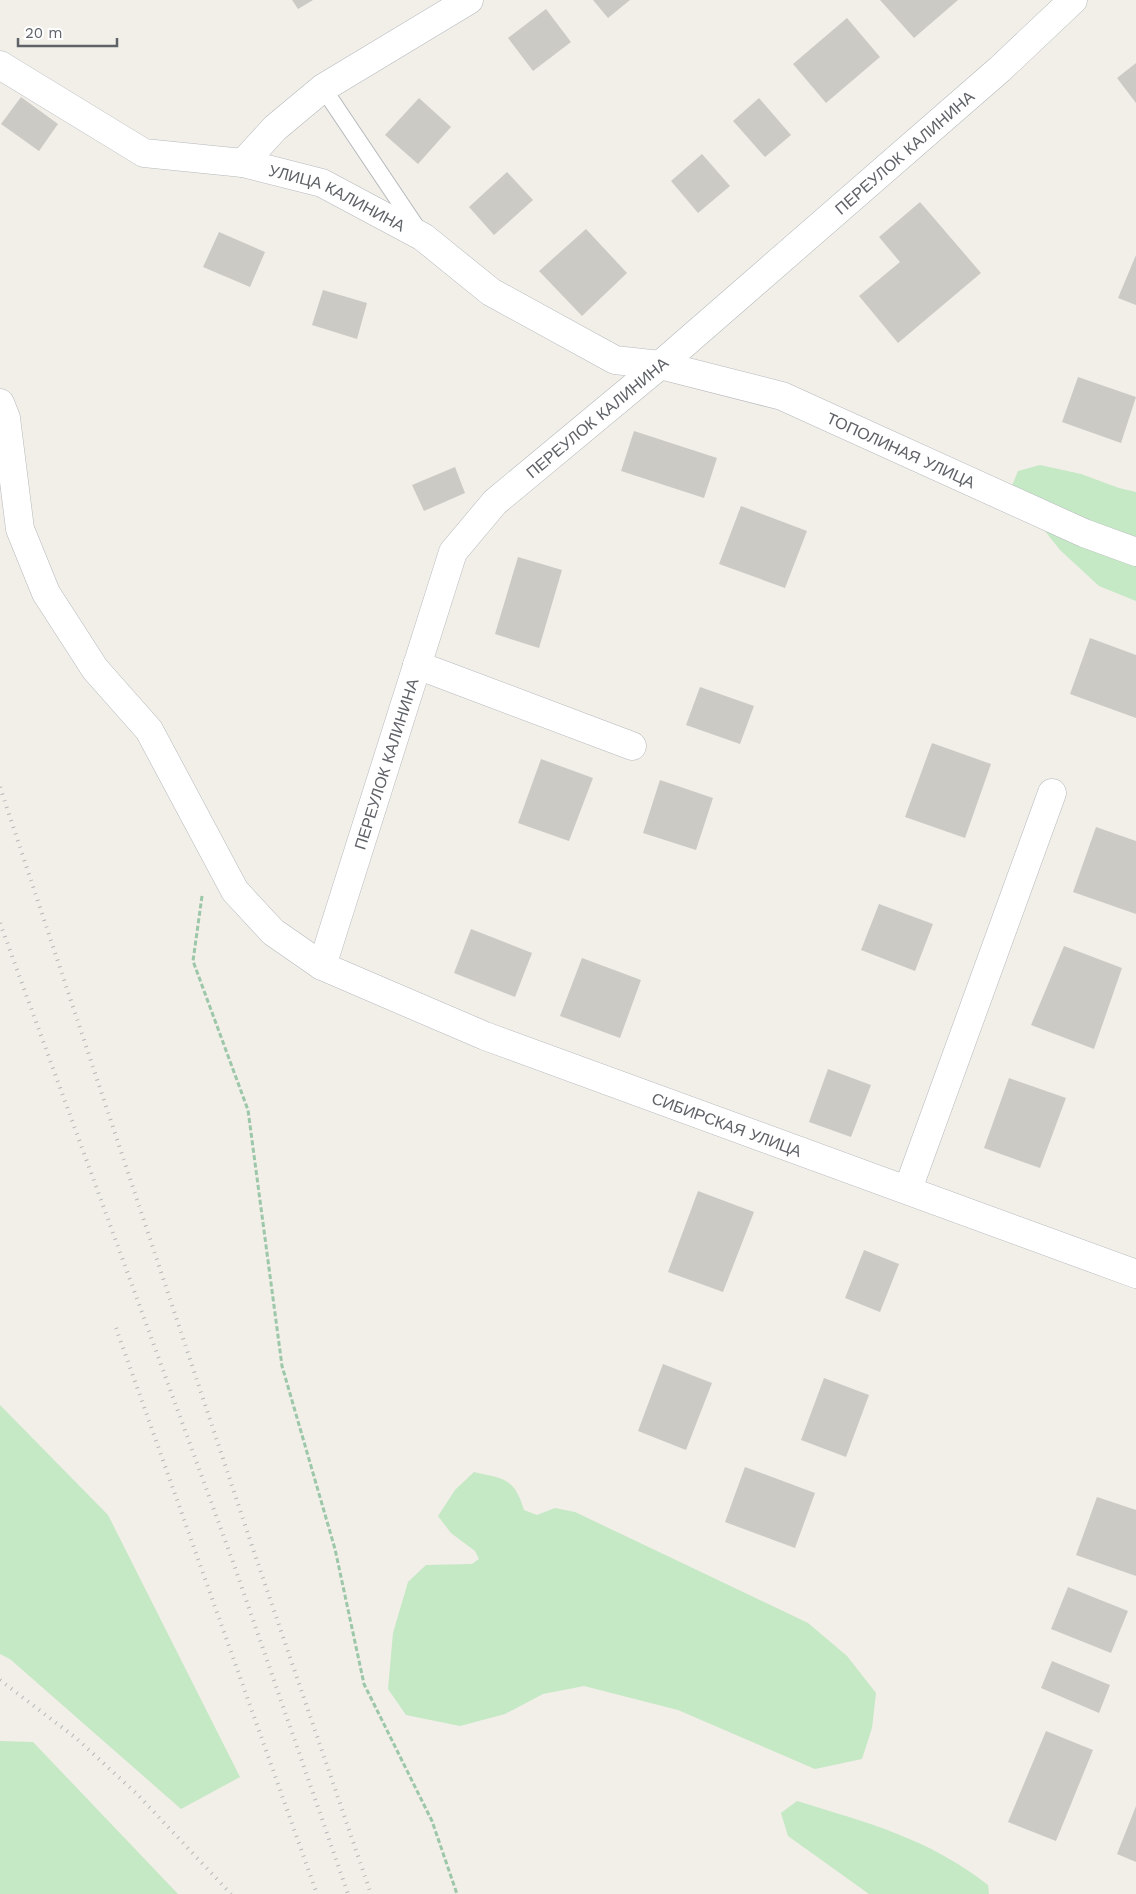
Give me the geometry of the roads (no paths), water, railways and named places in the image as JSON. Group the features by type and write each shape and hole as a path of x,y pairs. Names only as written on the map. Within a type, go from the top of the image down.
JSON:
{"street":[{"path":"243,163 275,128 323,88 469,0"},
{"name":"ПЕРЕУЛОК КАЛИНИНА","path":"322,966 416,665 454,552 495,502 660,365 1000,69 1073,0"},
{"name":"УЛИЦА КАЛИНИНА","path":"0,65 144,153 243,163 322,183 423,237 491,292 615,360 660,365"},
{"name":"ТОПОЛИНАЯ УЛИЦА","path":"660,365 782,396 1084,533 1136,552"},
{"name":"СИБИРСКАЯ УЛИЦА","path":"0,403 6,418 20,529 46,594 95,669 149,730 235,891 273,932 322,966 485,1036 908,1189 1136,1274"},
{"path":"416,665 632,746"},
{"path":"908,1189 1052,793"}],"lane":[{"path":"323,88 423,237"}],"railway":[{"path":"0,787 255,1555 371,1894"},
{"path":"0,923 233,1562 348,1894"},
{"path":"116,1328 317,1894"},
{"path":"0,1680 76,1738 137,1794 231,1894"}]}
